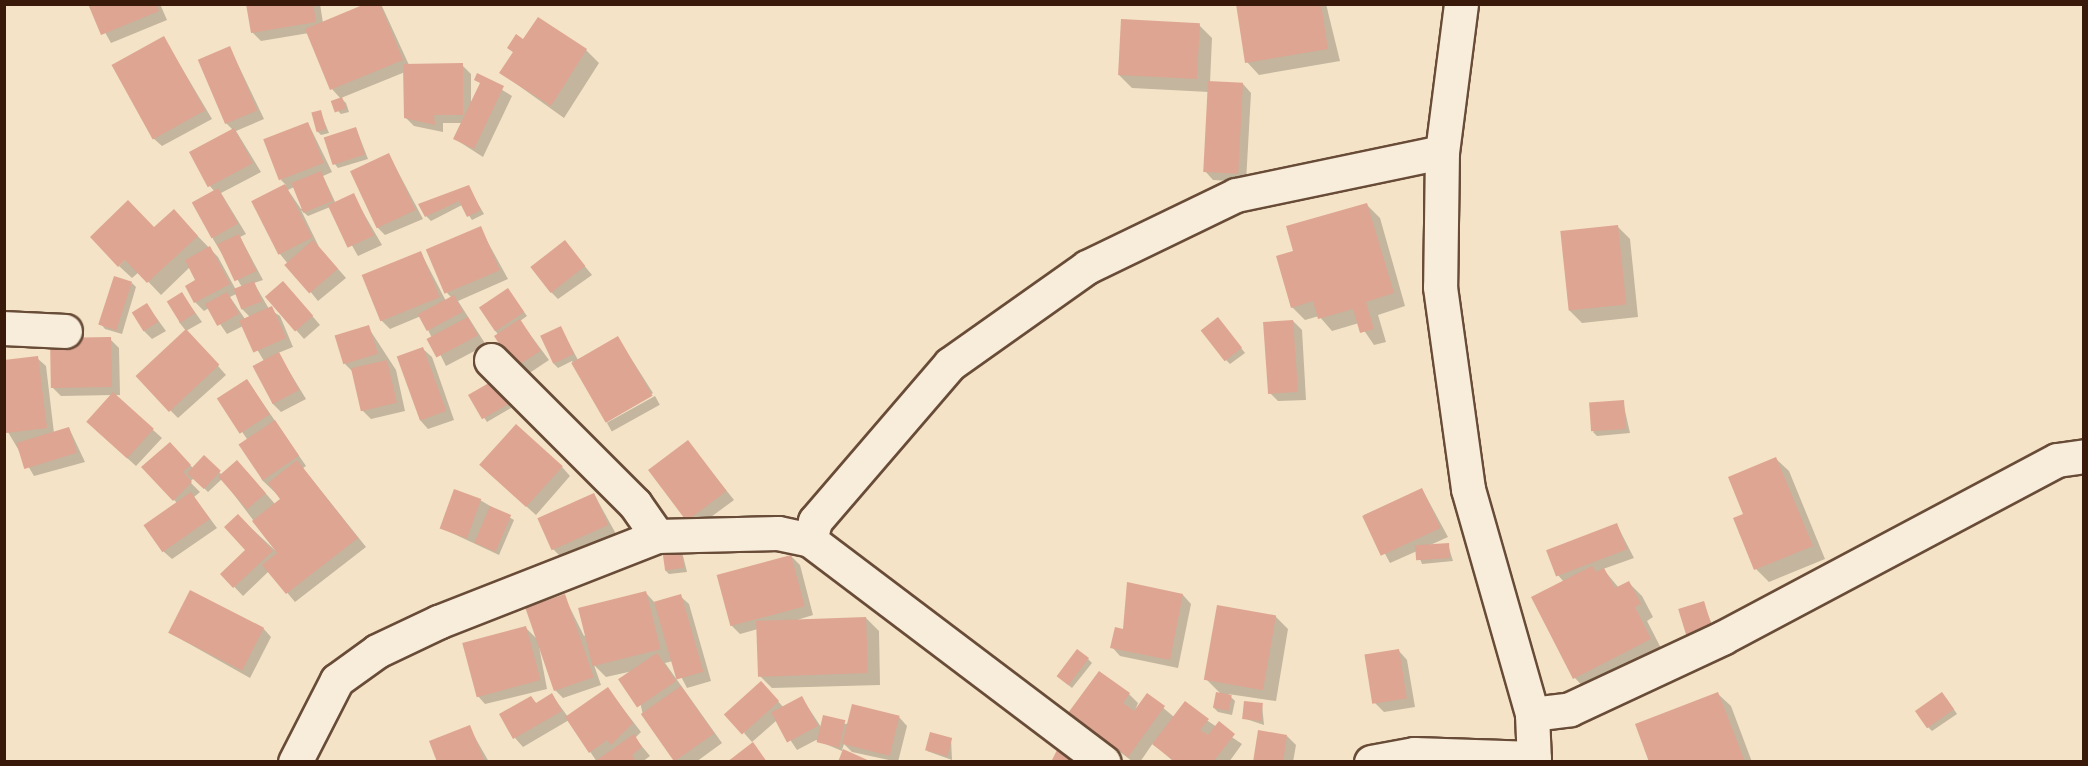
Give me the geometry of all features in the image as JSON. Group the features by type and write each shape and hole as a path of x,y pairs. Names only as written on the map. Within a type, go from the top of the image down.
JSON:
{"street":[{"path":"1371,762 1414,754 1534,760 1532,714 1468,489 1450,378 1440,287 1442,152 1461,4"},
{"path":"810,540 815,521 950,364 1087,267 1236,195 1442,152"},
{"path":"4,328 65,331"},
{"path":"491,360 634,504 657,536"},
{"path":"1532,714 1570,709 1722,638 2057,460 2084,456"},
{"path":"295,762 338,680 377,651 551,574 657,536 778,533 810,540 1104,762"}],"building":[{"path":"88,4 156,4 159,11 101,35"},
{"path":"246,4 313,4 316,22 251,33"},
{"path":"365,4 380,4 403,60 330,90 305,29"},
{"path":"1236,4 1321,4 1328,49 1245,63"},
{"path":"538,17 587,49 551,106 499,73 513,52 507,48 516,34 523,39"},
{"path":"1121,19 1200,23 1197,79 1118,75"},
{"path":"164,36 205,110 153,139 112,65"},
{"path":"230,46 257,110 225,124 198,60"},
{"path":"463,63 463,115 434,115 435,125 404,118 403,64"},
{"path":"477,73 504,86 474,149 453,139 480,83 474,80"},
{"path":"1208,81 1243,83 1238,174 1203,172"},
{"path":"342,97 346,108 335,112 331,101"},
{"path":"321,110 326,129 317,132 311,113"},
{"path":"308,122 324,163 279,180 263,139"},
{"path":"356,127 365,155 333,165 324,138"},
{"path":"234,128 253,163 208,187 189,152"},
{"path":"389,153 416,210 377,228 350,171"},
{"path":"321,171 333,201 303,213 291,183"},
{"path":"285,184 312,237 278,255 251,201"},
{"path":"469,185 481,210 467,217 459,201 425,217 418,204"},
{"path":"218,188 238,224 212,238 192,203"},
{"path":"354,193 374,236 348,248 328,205"},
{"path":"128,200 154,227 174,209 198,236 147,283 125,260 118,267 90,237"},
{"path":"1367,203 1394,293 1366,302 1374,329 1360,333 1353,309 1318,319 1313,301 1291,308 1276,256 1293,251 1286,226"},
{"path":"1618,225 1626,305 1569,311 1560,231"},
{"path":"481,226 500,270 445,294 426,249"},
{"path":"239,234 256,271 235,281 217,244"},
{"path":"313,240 338,269 309,294 284,265"},
{"path":"565,240 585,266 551,293 530,267"},
{"path":"210,246 230,284 194,303 185,286 195,280 185,260"},
{"path":"421,251 440,297 380,321 362,275"},
{"path":"114,276 132,282 116,330 98,325"},
{"path":"254,281 262,302 241,309 233,289"},
{"path":"283,281 313,316 295,331 265,297"},
{"path":"508,288 524,312 495,332 479,308"},
{"path":"182,292 195,313 180,323 167,302"},
{"path":"227,292 239,314 217,326 205,304"},
{"path":"454,295 463,312 427,331 418,314"},
{"path":"147,303 159,322 143,331 132,313"},
{"path":"272,306 286,338 253,353 239,321"},
{"path":"468,317 478,336 436,358 427,339"},
{"path":"1218,317 1242,348 1225,361 1201,331"},
{"path":"520,319 541,351 515,368 494,336"},
{"path":"1293,320 1298,392 1268,394 1263,322"},
{"path":"369,325 378,354 343,364 335,336"},
{"path":"561,326 574,354 553,364 540,336"},
{"path":"186,329 219,365 169,412 136,376"},
{"path":"618,336 652,396 606,423 571,363"},
{"path":"111,337 112,387 51,388 50,338"},
{"path":"423,347 446,411 420,420 397,357"},
{"path":"279,352 299,390 273,404 253,366"},
{"path":"38,356 47,428 6,433 4,360"},
{"path":"387,360 397,403 361,411 351,368"},
{"path":"247,379 270,414 240,434 217,399"},
{"path":"494,380 508,404 482,419 468,395"},
{"path":"113,392 154,429 127,459 86,422"},
{"path":"1624,400 1626,429 1591,431 1589,402"},
{"path":"275,420 299,456 263,480 239,445"},
{"path":"516,424 563,466 526,507 479,465"},
{"path":"69,427 77,453 24,469 16,443"},
{"path":"688,440 727,491 687,521 648,470"},
{"path":"170,442 191,465 183,472 192,482 173,501 141,467"},
{"path":"204,455 221,471 204,489 187,473"},
{"path":"1776,457 1813,546 1754,570 1733,518 1743,514 1728,477"},
{"path":"237,460 266,493 247,510 218,476"},
{"path":"297,460 358,538 286,594 262,565 277,553 252,521 280,499 268,483"},
{"path":"1422,488 1441,528 1381,556 1362,516"},
{"path":"454,489 481,499 467,538 440,528"},
{"path":"191,492 210,519 162,552 143,525"},
{"path":"594,493 608,525 552,550 537,518"},
{"path":"490,506 511,515 496,552 474,543"},
{"path":"238,514 273,551 233,588 220,574 245,550 224,527"},
{"path":"1617,523 1627,549 1556,576 1546,550"},
{"path":"1449,543 1450,558 1416,560 1415,545"},
{"path":"681,547 684,568 665,570 662,550"},
{"path":"791,555 805,606 730,626 717,575"},
{"path":"1592,566 1596,572 1604,568 1615,588 1629,581 1641,604 1635,607 1651,639 1573,679 1531,597"},
{"path":"1127,582 1183,594 1170,660 1110,648 1115,627 1123,629"},
{"path":"190,590 264,628 242,670 168,633"},
{"path":"646,591 661,649 593,666 578,608"},
{"path":"565,594 594,677 554,691 525,608"},
{"path":"681,594 703,672 676,680 654,602"},
{"path":"1704,601 1713,630 1687,638 1678,609"},
{"path":"1217,605 1276,615 1263,690 1204,680"},
{"path":"866,617 868,673 758,677 756,621"},
{"path":"526,626 540,680 477,697 462,643"},
{"path":"1077,649 1089,658 1069,685 1057,676"},
{"path":"1399,649 1407,698 1372,704 1364,654"},
{"path":"657,653 676,681 637,707 618,679"},
{"path":"1099,671 1130,693 1123,703 1134,711 1147,693 1165,706 1128,757 1068,713"},
{"path":"761,681 779,701 742,735 724,714"},
{"path":"681,686 714,734 674,762 641,714"},
{"path":"608,687 633,723 611,745 607,740 589,753 565,717"},
{"path":"1216,692 1232,695 1229,711 1213,708"},
{"path":"1718,692 1745,762 1649,762 1635,724"},
{"path":"1942,692 1954,709 1927,728 1915,711"},
{"path":"552,693 562,711 513,739 499,714 531,696 536,703"},
{"path":"802,696 818,726 787,742 771,712"},
{"path":"1185,701 1209,719 1200,730 1208,735 1219,721 1235,734 1213,762 1175,762 1152,744"},
{"path":"1244,701 1263,703 1261,721 1242,719"},
{"path":"852,704 900,716 890,756 842,744"},
{"path":"823,715 845,720 839,747 817,742"},
{"path":"470,725 485,762 437,762 429,741"},
{"path":"1258,730 1287,735 1283,762 1253,762"},
{"path":"930,732 952,738 947,756 925,750"},
{"path":"634,734 642,747 632,755 636,762 594,762"},
{"path":"753,742 767,762 727,762"},
{"path":"843,749 872,762 838,762"},
{"path":"1057,750 1078,762 1051,762"}]}
